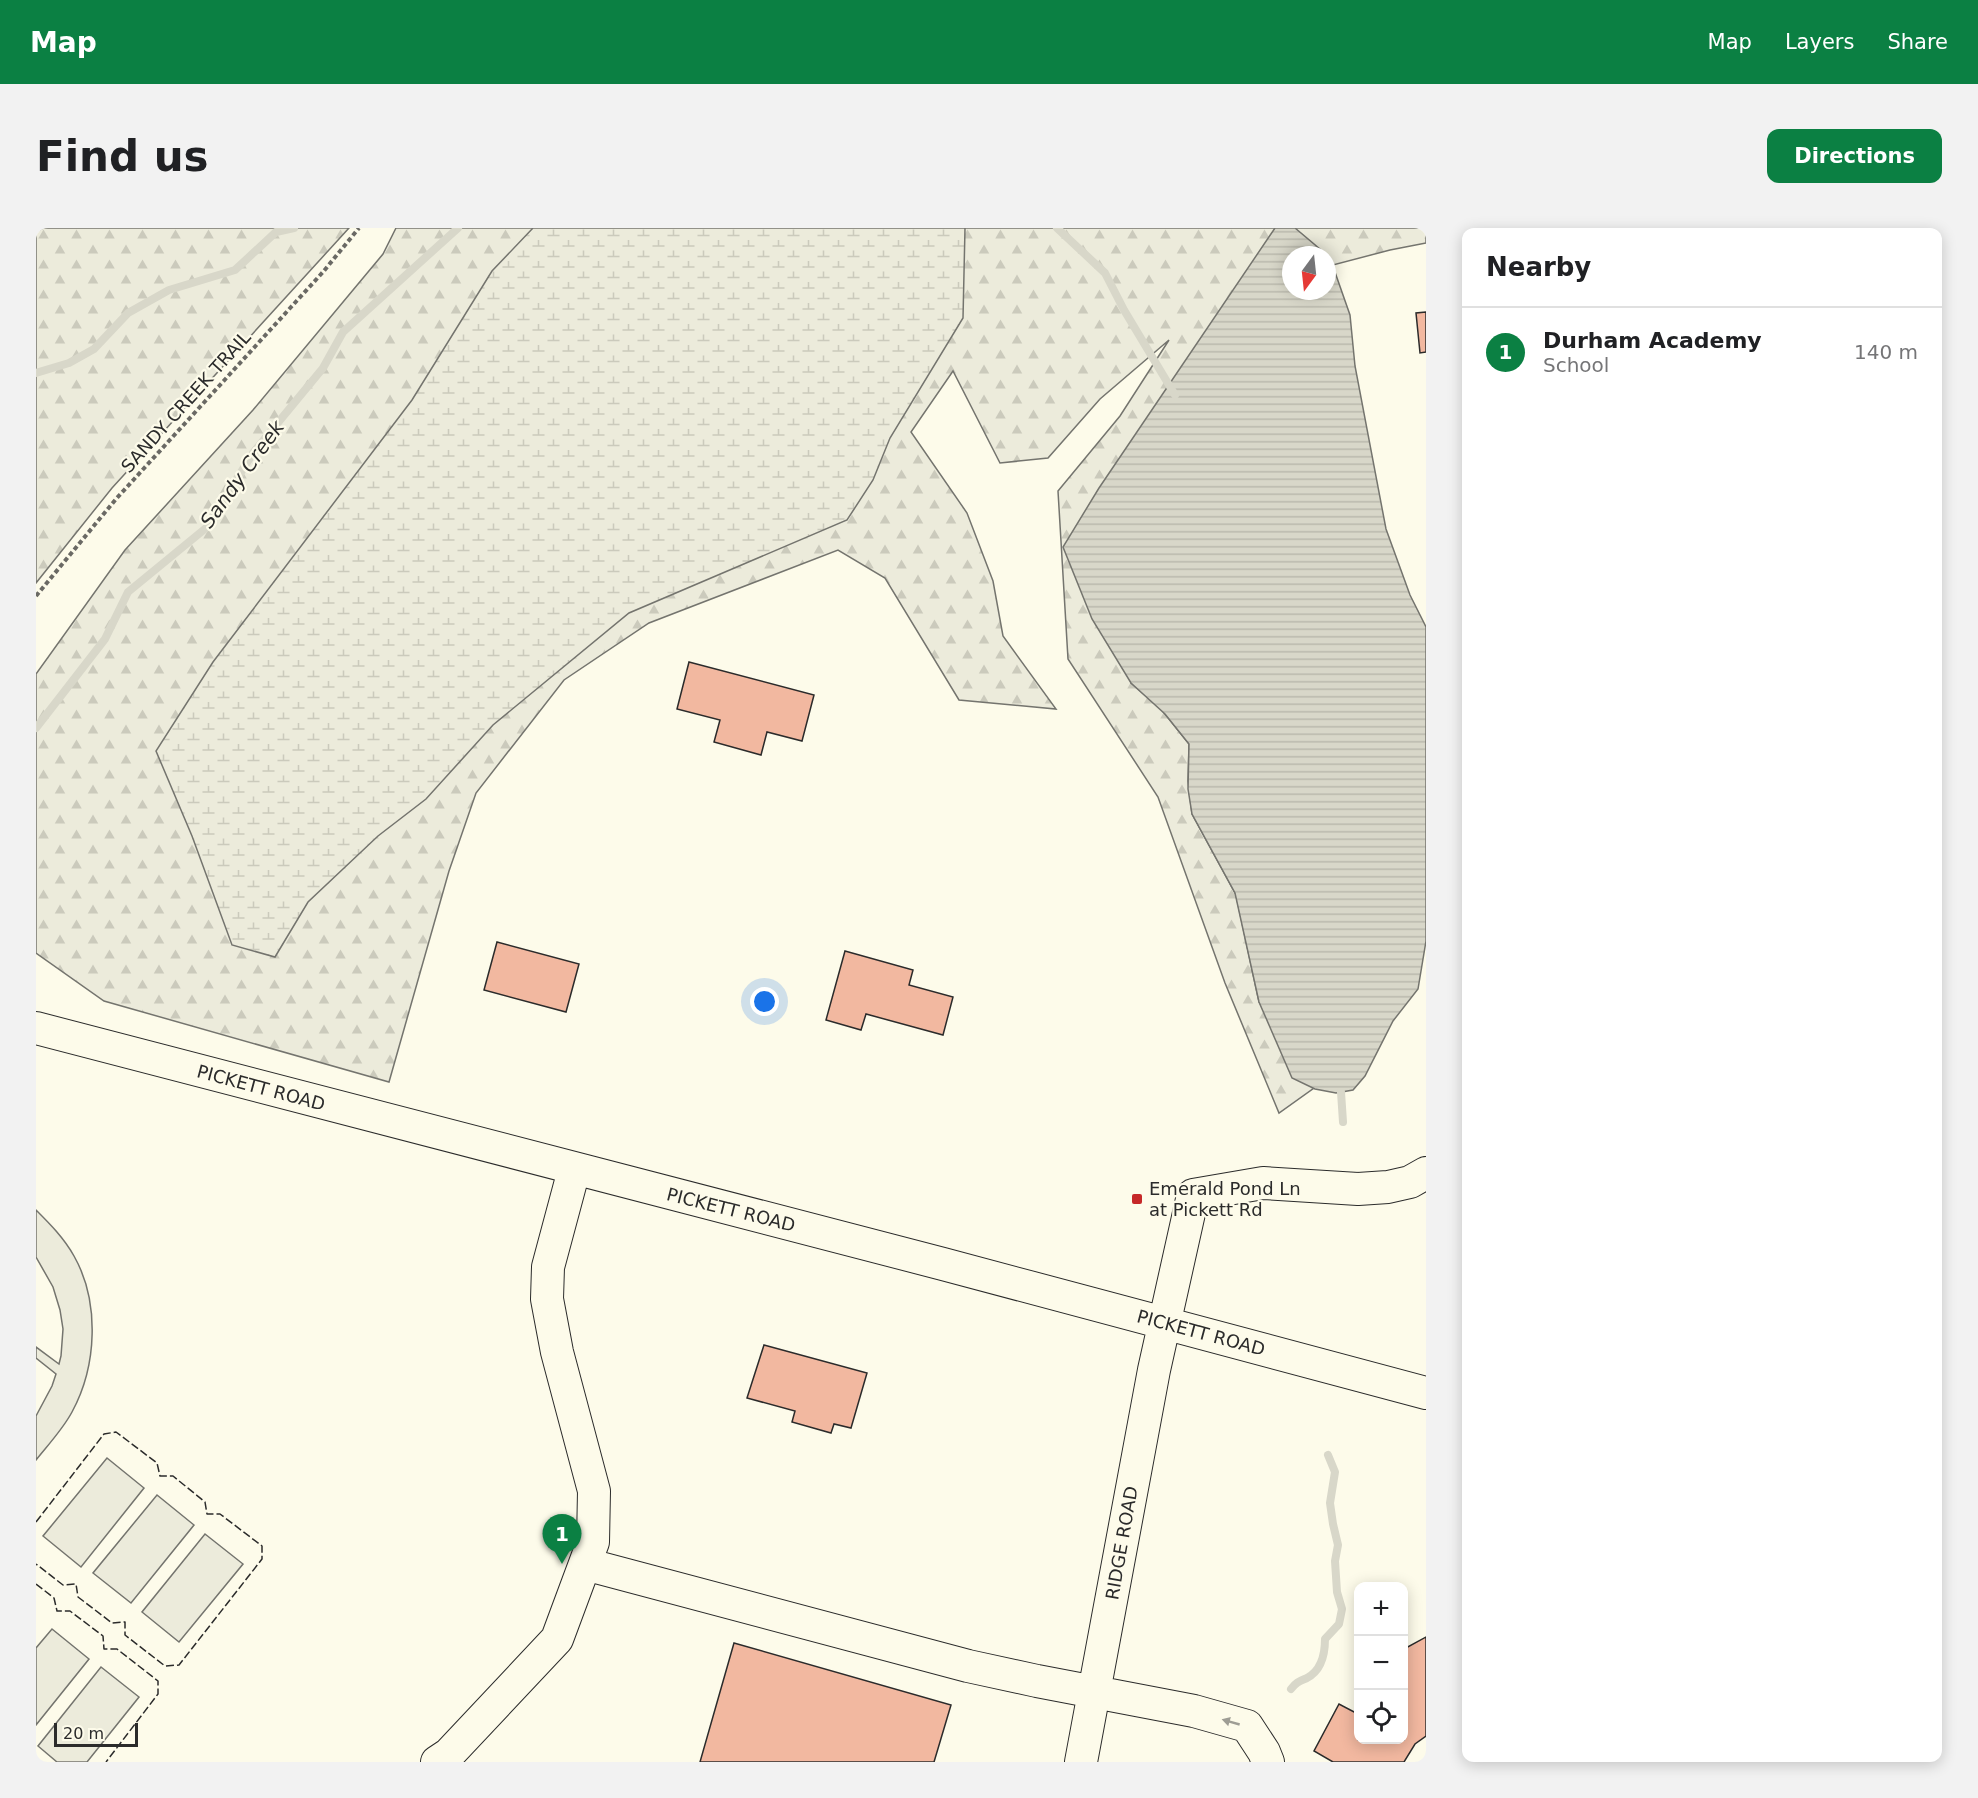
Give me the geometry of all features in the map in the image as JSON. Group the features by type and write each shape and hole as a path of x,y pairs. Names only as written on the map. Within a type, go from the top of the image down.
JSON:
{"street":[{"name":"PICKETT ROAD","path":"36,1029 943,1264 1426,1393"},
{"path":"437,1762 448,1754 557,1639 593,1542 594,1491 559,1362 547,1299 548,1267 574,1170"},
{"name":"RIDGE ROAD","path":"1081,1762 1154,1370 1193,1195 1263,1183 1358,1189 1388,1187 1410,1182 1426,1173"},
{"path":"585,1564 968,1666 1194,1711 1247,1726 1268,1762"}],"path":[{"name":"SANDY CREEK TRAIL","path":"36,596 116,499 323,272 359,228"}],"green space":[{"path":"43,228 349,228 112,488 36,583 36,232"},
{"path":"396,228 1275,228 1131,683 1161,709 1189,744 1188,781 1192,814 1236,895 1259,1002 1314,1088 1279,1113 1225,983 1158,797 1068,659 1058,491 1120,416 1169,340 1100,399 1048,458 1000,463 953,371 911,432 967,513 993,581 1003,636 1056,709 959,700 885,578 838,550 649,623 564,680 476,793 449,871 389,1082 104,1001 36,953 36,674 125,550 253,410 383,254"},
{"path":"533,228 965,228 963,318 890,438 873,480 847,520 629,613 493,725 426,799 378,836 308,902 275,957 232,945 192,836 156,751 213,662 412,400 492,271"},
{"path":"1294,228 1426,228 1426,243 1336,264 1336,246 1313,246"},
{"path":"36,1210 52,1226 74,1256 88,1293 92,1334 87,1375 72,1412 36,1460 36,1416 56,1374 36,1358 36,1347 59,1364 63,1329 53,1287 36,1257"},
{"path":"107,1458 144,1488 81,1567 43,1536"},
{"path":"157,1495 194,1525 131,1603 93,1573"},
{"path":"205,1534 243,1564 179,1642 142,1612"},
{"path":"52,1629 89,1659 36,1725 36,1648"},
{"path":"101,1667 139,1697 87,1762 57,1762 38,1746"}],"shaded area":[{"path":"1275,228 1295,228 1316,246 1282,246 1282,300 1336,300 1336,275 1350,315 1355,366 1386,529 1410,595 1426,627 1426,941 1418,989 1393,1021 1365,1076 1353,1090 1336,1093 1315,1089 1292,1078 1259,1002 1235,893 1192,814 1188,789 1189,744 1165,714 1131,683 1092,619 1063,547 1099,488"}],"building":[{"path":"1426,312 1426,352 1420,353 1416,313"},
{"path":"689,662 814,695 802,741 767,732 761,755 714,742 720,720 677,709"},
{"path":"497,942 579,964 566,1012 484,990"},
{"path":"845,951 913,970 909,985 953,997 943,1035 866,1014 861,1030 826,1020"},
{"path":"764,1345 867,1373 851,1428 834,1424 831,1433 792,1422 795,1411 747,1398"},
{"path":"1426,1637 1426,1736 1415,1744 1404,1762 1333,1762 1314,1751 1339,1704 1354,1712 1354,1744 1408,1744 1408,1647"},
{"path":"734,1643 951,1705 934,1762 700,1762"}],"waterway":[{"path":"36,373 69,363 94,349 128,313 169,290 235,270 276,232 294,228"},
{"name":"Sandy Creek","path":"36,728 105,639 128,592 206,528 253,453 323,368 343,332 458,228"},
{"path":"1057,228 1105,273 1124,310 1175,395"},
{"path":"1341,1092 1343,1122"},
{"path":"1291,1689 1296,1683 1316,1671 1323,1656 1325,1639 1339,1624 1342,1609 1337,1592 1335,1561 1338,1545 1330,1503 1335,1472 1328,1455"}],"fence":[{"path":"36,1522 104,1434 116,1432 157,1463 160,1476 173,1476 205,1502 207,1514 220,1514 262,1546 262,1559 179,1665 165,1666 125,1635 125,1622 112,1623 78,1597 76,1584 63,1585 36,1564"},
{"path":"36,1584 54,1598 57,1611 70,1611 103,1636 104,1649 117,1649 158,1681 158,1694 106,1762"}],"place":[{"name":"Emerald Pond Ln at Pickett Rd","path":"1137,1199"},
{"name":"Durham Academy","path":"562,1564"}]}
